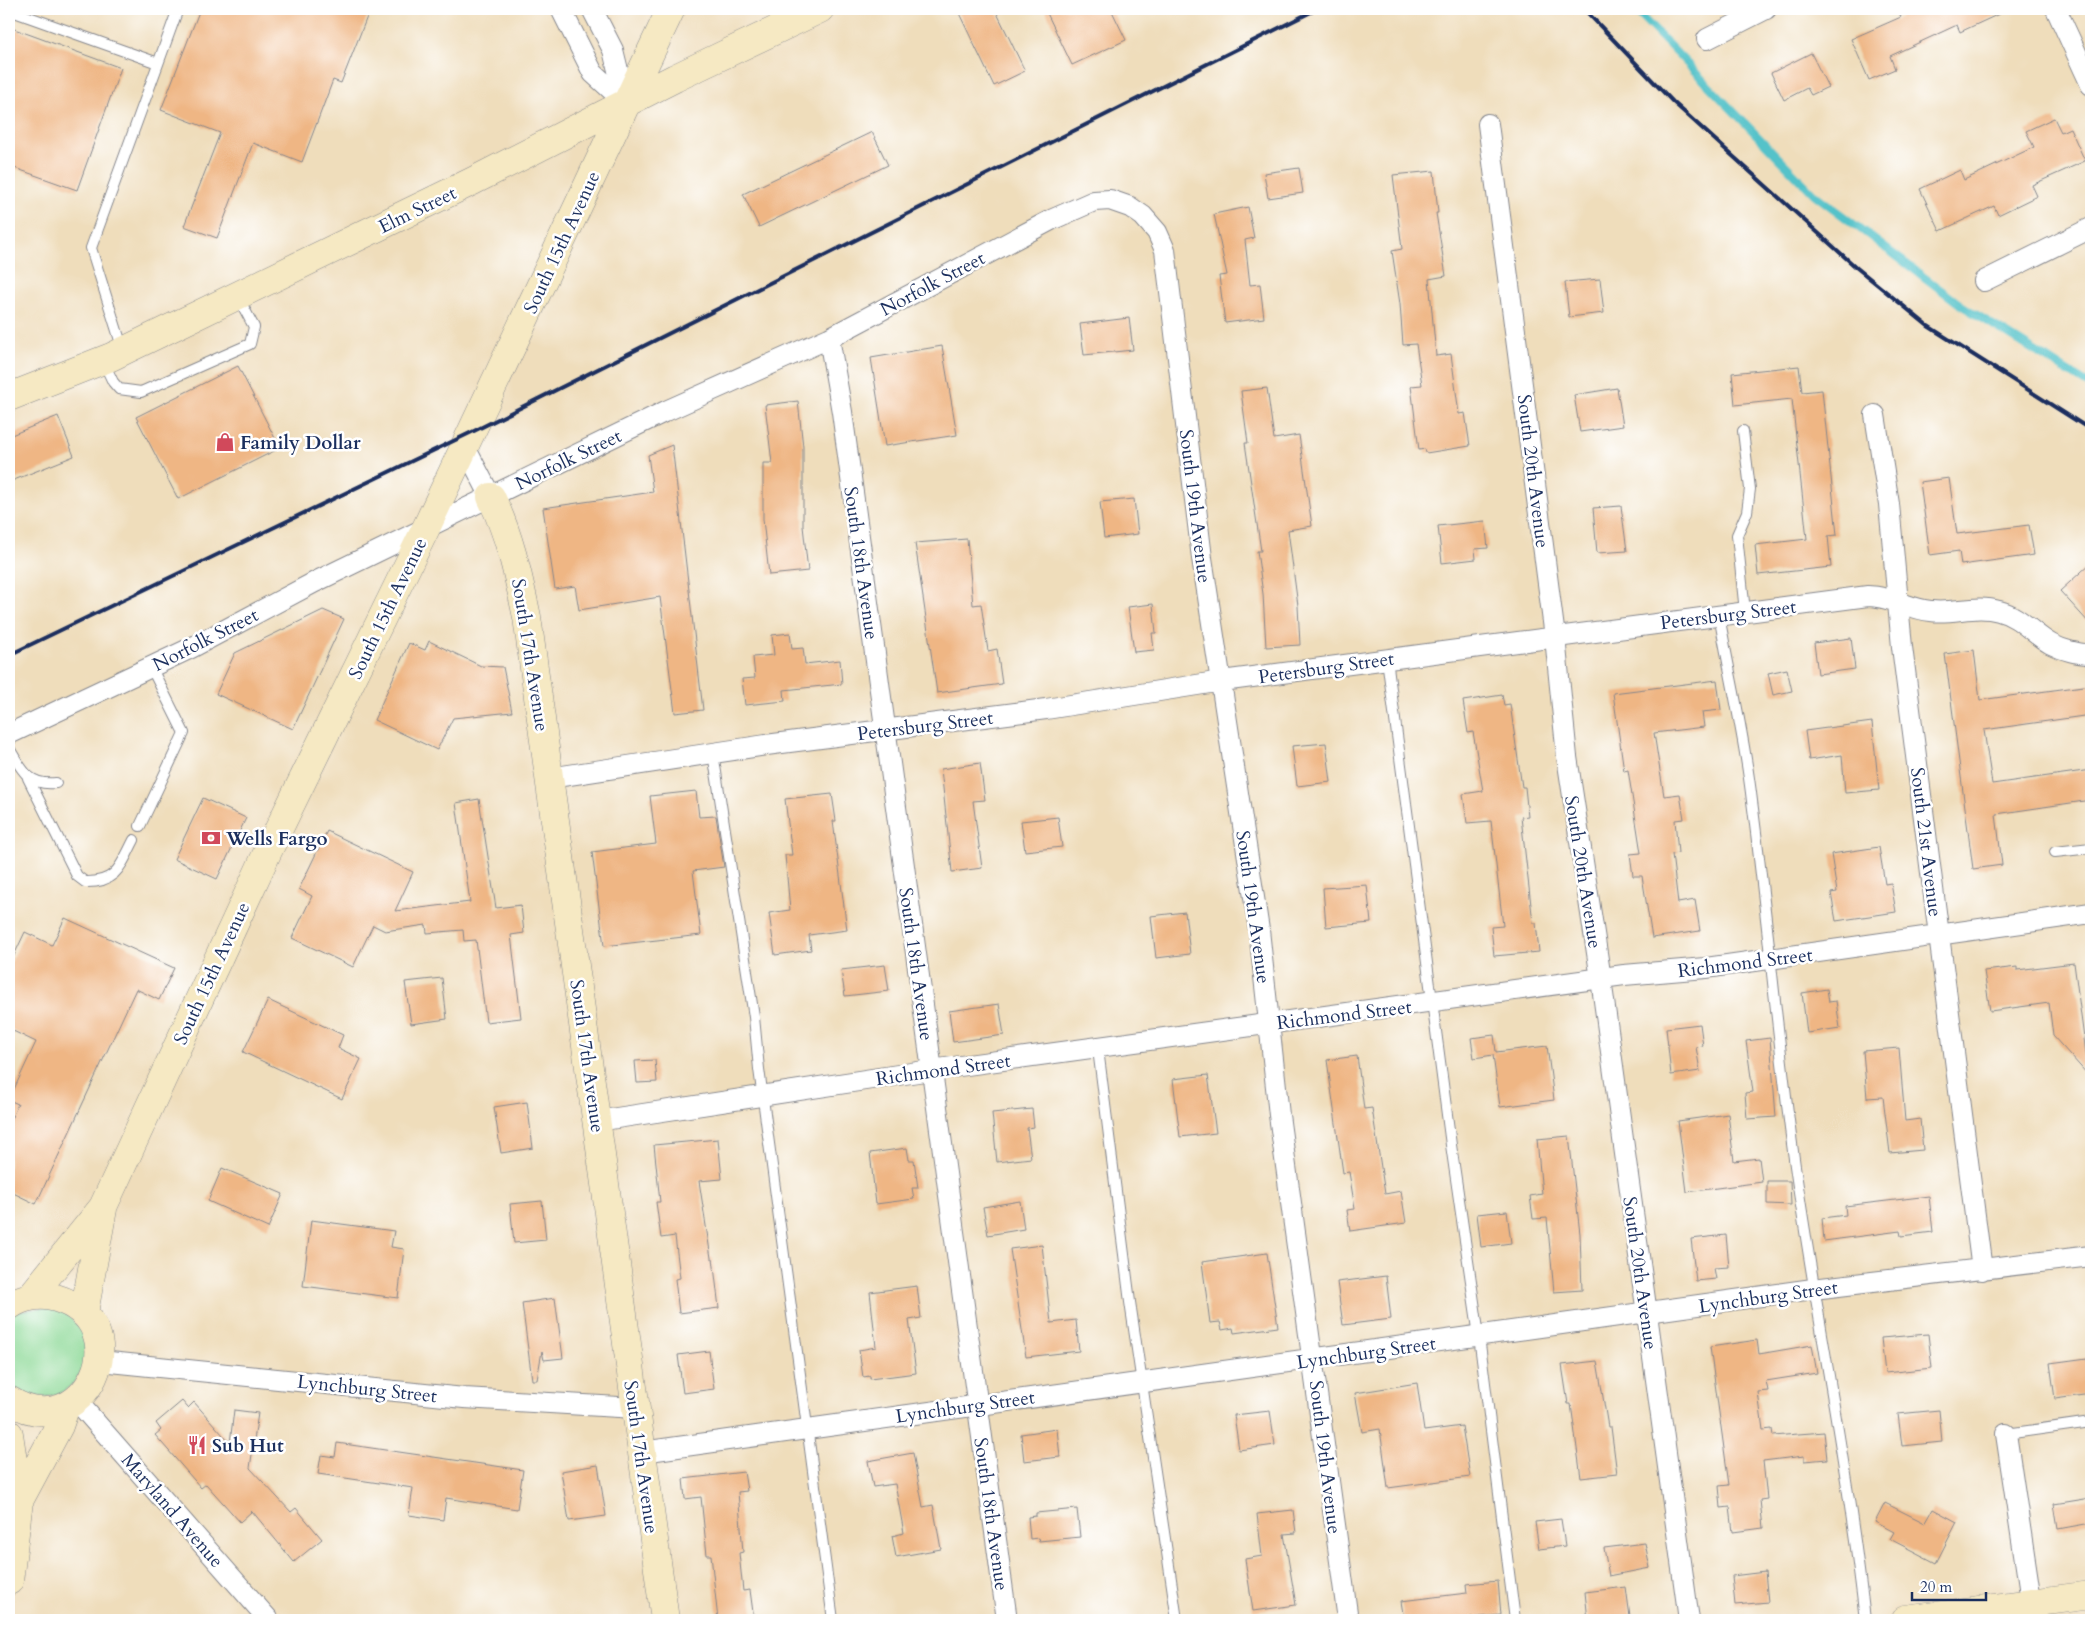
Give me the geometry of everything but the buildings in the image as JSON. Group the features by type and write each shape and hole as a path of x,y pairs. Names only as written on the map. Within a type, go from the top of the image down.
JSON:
{"street":[{"path":"561,9 593,74 626,103"},
{"path":"592,9 613,50 626,103"},
{"name":"South 15th Avenue","path":"84,1313 103,1206 268,850 426,528 671,9"},
{"name":"Elm Street","path":"9,397 113,356 473,181 626,103 820,9"},
{"path":"1707,39 1766,9"},
{"path":"2056,9 2091,85"},
{"name":"South 20th Avenue","path":"1488,124 1555,637 1567,757 1601,979 1689,1620"},
{"name":"Norfolk Street","path":"9,734 151,667 315,582 666,411 829,338 1051,220 1094,201 1110,200 1130,207"},
{"name":"South 19th Avenue","path":"1130,207 1143,216 1157,232 1165,250 1202,558 1259,930 1278,1115 1348,1620"},
{"path":"1984,281 2091,228"},
{"name":"South 18th Avenue","path":"829,338 843,422 1007,1620"},
{"name":"South 21st Avenue","path":"1875,415 1890,504 1902,648 1950,1035 1982,1270"},
{"path":"464,447 491,497"},
{"name":"South 17th Avenue","path":"491,497 504,523 514,553 527,617 665,1620"},
{"name":"Petersburg Street","path":"550,778 713,753 1046,709 1387,659 1868,596 1883,596 1932,612 1976,607 2000,611 2022,622 2051,644 2072,653 2091,655"},
{"name":"Richmond Street","path":"597,1121 762,1094 931,1070 1601,979 1769,960 2091,913"},
{"name":"South 15th Avenue","path":"15,1302 103,1206"},
{"name":"Lynchburg Street","path":"642,1452 1814,1289 2091,1256"},
{"path":"9,1400 33,1410 50,1410 71,1403 88,1389 96,1376 100,1361 97,1335 84,1313 68,1302 50,1296 15,1302"},
{"name":"Lynchburg Street","path":"100,1361 464,1398 636,1408"},
{"path":"19,1501 71,1403"},
{"name":"Maryland Avenue","path":"71,1403 269,1620"},
{"path":"9,1434 19,1501 9,1581"},
{"path":"2006,1434 2032,1612"},
{"path":"1905,1620 2032,1612 2091,1595"}],"lane":[{"path":"178,9 91,248 113,356 113,382 120,388 141,392 250,344 254,327 238,296"},
{"path":"9,10 158,63"},
{"path":"1743,431 1750,489 1746,512 1736,535 1745,612"},
{"path":"1719,615 1752,799 1769,960 1795,1164 1814,1289 1827,1353 1858,1558 1865,1620"},
{"path":"1387,659 1451,1145 1479,1336 1515,1620"},
{"path":"140,826 184,733 151,667"},
{"path":"9,748 28,778 77,876 85,882 109,879 118,871 134,840"},
{"path":"713,753 754,1016 762,1094 833,1620"},
{"path":"28,778 42,784 56,782"},
{"path":"2055,852 2091,848"},
{"path":"1098,1048 1142,1382 1177,1620"},
{"path":"2006,1434 2091,1422"}],"green space":[{"path":"58,1305 86,1334 88,1355 86,1365 73,1384 57,1395 38,1397 28,1395 9,1386 9,1313"}],"waterway":[{"path":"1634,9 1814,194 1961,305 2091,386"}],"railway":[{"path":"9,655 472,432 1317,9"},
{"path":"1584,9 1673,102 1857,268 1928,326 2091,430"}],"place":[{"name":"Family Dollar","path":"225,442"},
{"name":"Wells Fargo","path":"211,838"},
{"name":"Sub Hut","path":"197,1445"}]}
